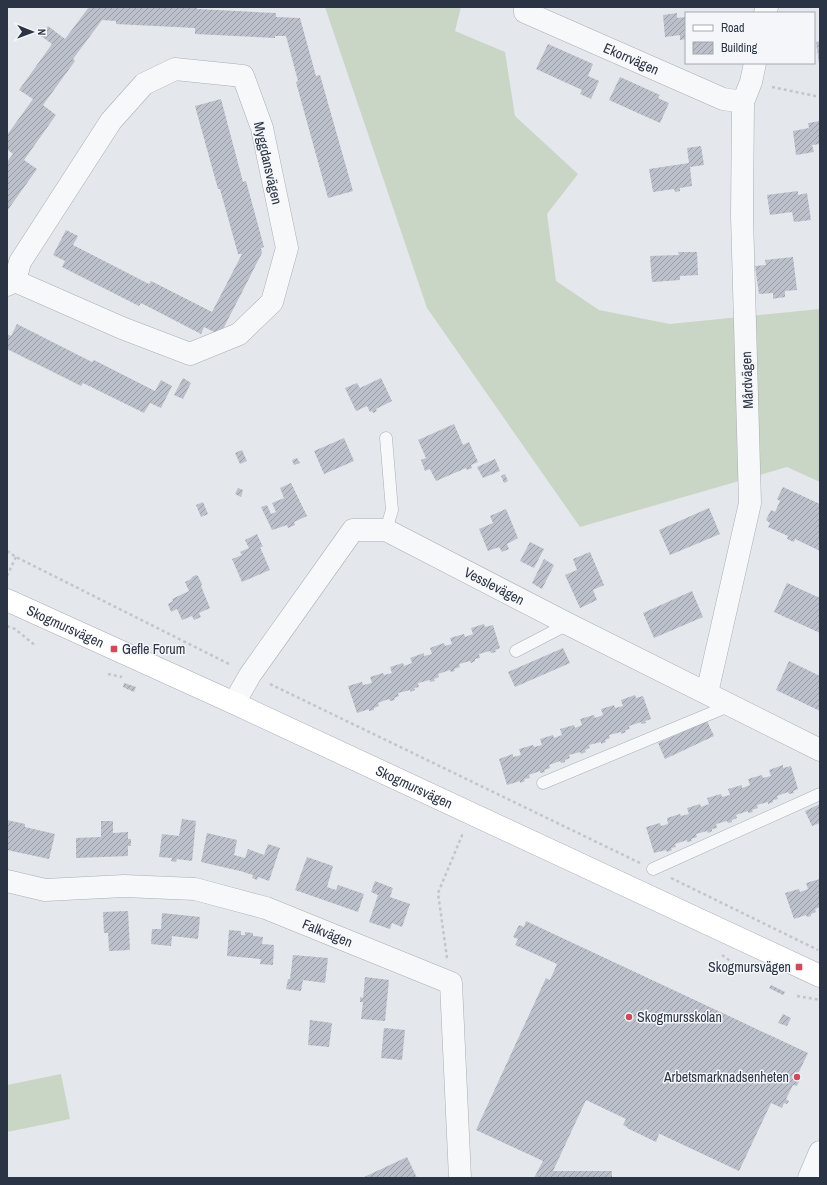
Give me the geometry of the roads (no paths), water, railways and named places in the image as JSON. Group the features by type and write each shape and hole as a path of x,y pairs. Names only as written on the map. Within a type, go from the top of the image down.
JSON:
{"street":[{"name":"Ekorrvägen","path":"525,7 525,12 722,99 743,102"},
{"name":"Myggdansvägen","path":"175,69 244,76 262,128 287,248 272,302 239,334 190,354 11,283 20,262 111,121 144,84 175,69"},
{"name":"Mårdvägen","path":"707,693 750,503 742,216 743,102 753,73"},
{"name":"Vesslevägen","path":"234,703 250,675 353,530 386,530 568,624 820,750"},
{"name":"Skogmursvägen","path":"7,600 234,703 820,976"},
{"name":"Falkvägen","path":"7,881 45,890 124,886 195,889 266,908 451,983 460,1178"},
{"path":"809,1178 820,1152"}],"lane":[{"path":"386,438 392,510 386,530"},
{"path":"516,651 568,624"},
{"path":"543,783 731,705"},
{"path":"652,869 820,794"}],"place":[{"name":"Gefle Forum","path":"114,649"},
{"name":"Skogmursvägen","path":"799,967"},
{"name":"Skogmursskolan","path":"629,1017"},
{"name":"Arbetsmarknadsenheten","path":"797,1077"}]}
